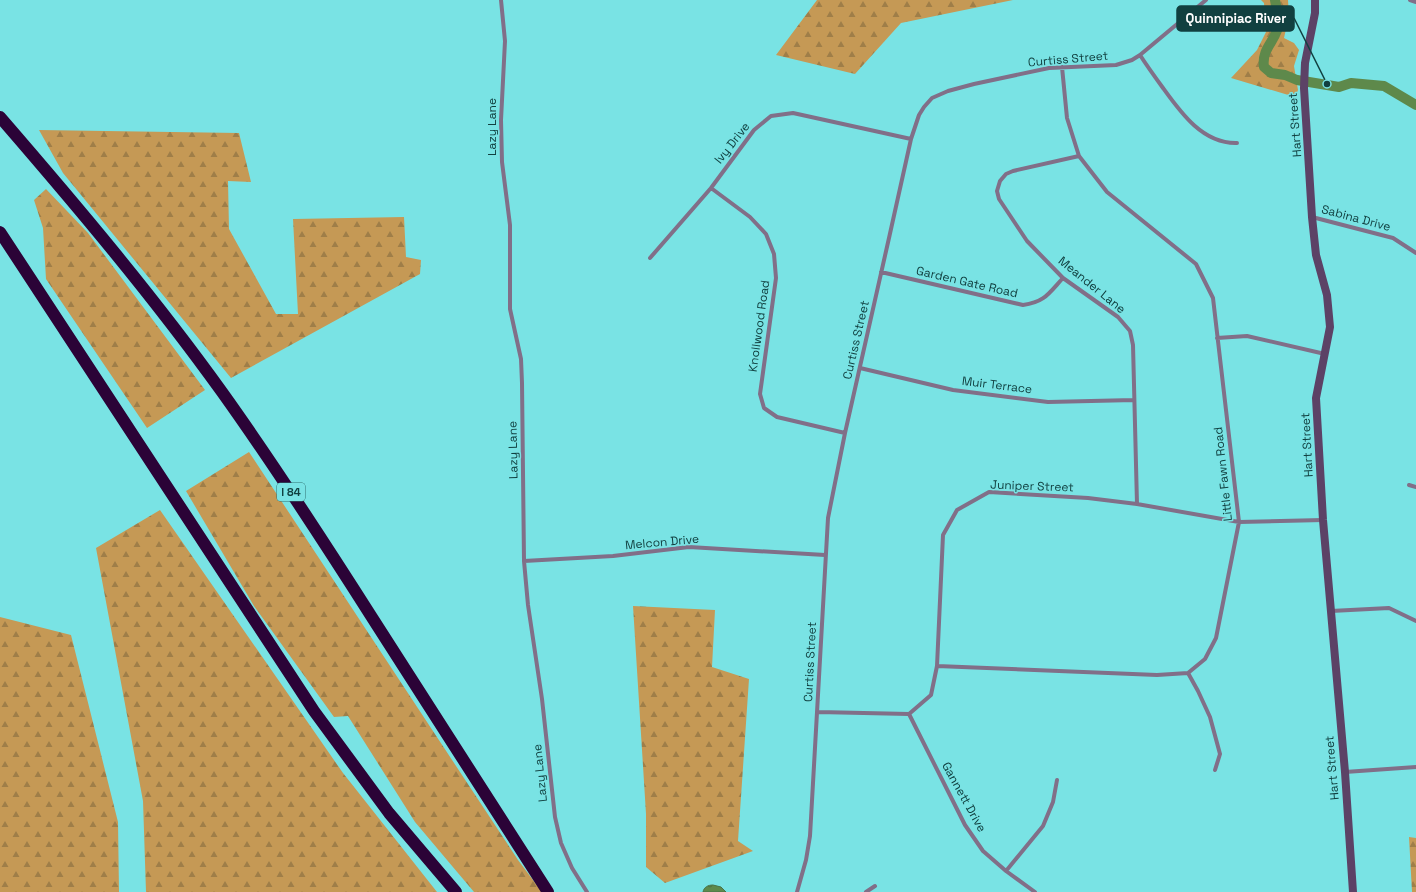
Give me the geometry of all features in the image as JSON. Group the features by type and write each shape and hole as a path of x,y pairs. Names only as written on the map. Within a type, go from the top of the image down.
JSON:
{"highway":[{"name":"I 84","path":"0,117 146,290 242,419 293,494 548,892"},
{"path":"0,232 314,711 380,800 430,863 456,892"}],"street":[{"name":"Lazy Lane","path":"501,0 505,41 501,120 502,162 510,224 510,309 521,359 524,561 528,605 542,699 555,817 561,843 572,868 587,892"},
{"name":"Curtiss Street","path":"797,892 806,860 810,836 828,518 845,433 911,139 922,111 932,98 940,94 974,84 1032,71 1062,67 1116,65 1132,60 1206,0"},
{"name":"Hart Street","path":"1315,0 1315,13 1304,75 1304,88 1316,255 1327,295 1330,327 1316,398 1323,520 1345,772 1353,892"},
{"path":"1410,0 1416,2"},
{"path":"1140,55 1173,101 1186,117 1203,133 1220,142 1237,143"},
{"name":"Little Fawn Road","path":"1062,67 1067,118 1079,156 1107,192 1196,264 1213,298 1239,522 1216,638 1205,659 1188,673"},
{"name":"Ivy Drive","path":"650,258 711,188 754,130 771,116 794,113 911,139"},
{"name":"Meander Lane","path":"1079,156 1013,171 1006,174 1000,181 997,191 999,199 1027,241 1062,278 1118,317 1130,331 1133,345 1137,504"},
{"name":"Knollwood Road","path":"711,188 750,218 766,234 774,254 776,278 760,394 764,408 776,417 845,433"},
{"name":"Sabina Drive","path":"1312,216 1392,238 1416,252"},
{"name":"Garden Gate Road","path":"881,272 1023,305 1035,303 1045,298 1062,278"},
{"path":"1217,338 1247,336 1325,354"},
{"name":"Muir Terrace","path":"860,368 953,390 1048,402 1134,400"},
{"path":"1410,484 1416,487"},
{"name":"Juniper Street","path":"909,714 932,695 936,666 943,534 957,510 989,492 1088,498 1137,504 1239,522 1323,520"},
{"name":"Melcon Drive","path":"524,561 613,556 689,548 825,555"},
{"path":"1331,611 1389,608 1416,621"},
{"path":"936,666 1156,675 1188,673 1210,717 1220,754 1215,770"},
{"path":"818,712 909,714"},
{"name":"Gannett Drive","path":"909,714 965,825 983,851 1006,871 1035,892"},
{"path":"1345,772 1416,767"},
{"path":"1006,871 1043,826 1053,802 1057,780"},
{"path":"866,892 875,886"}],"green space":[{"path":"817,0 1013,0 901,23 855,74 776,55"},
{"path":"1261,0 1288,0 1289,16 1284,38 1294,43 1299,50 1294,66 1298,90 1295,97 1231,78 1257,50 1266,32 1264,3"},
{"path":"39,130 239,133 251,182 228,181 229,229 276,314 298,314 293,219 404,217 406,257 421,260 420,274 231,378 63,173"},
{"path":"46,189 88,233 205,390 147,428 46,279 43,228 34,200"},
{"path":"249,452 518,860 542,892 474,892 415,822 348,716 334,717 254,606 186,491"},
{"path":"160,510 343,773 437,892 146,892 143,801 96,548"},
{"path":"633,606 715,610 712,667 749,679 738,841 753,851 665,883 646,867 646,814"},
{"path":"0,617 71,635 118,822 119,892 0,892"},
{"path":"1409,837 1416,838 1416,892 1412,892"}],"water":[{"path":"713,885 721,887 726,892 703,892 706,887"}],"waterway":[{"path":"1275,0 1279,20 1278,28 1267,49 1264,60 1264,67 1271,73 1285,75 1297,80 1339,87 1351,83 1384,86 1416,105"}],"place":[{"name":"Quinnipiac River","path":"1327,84"}]}
